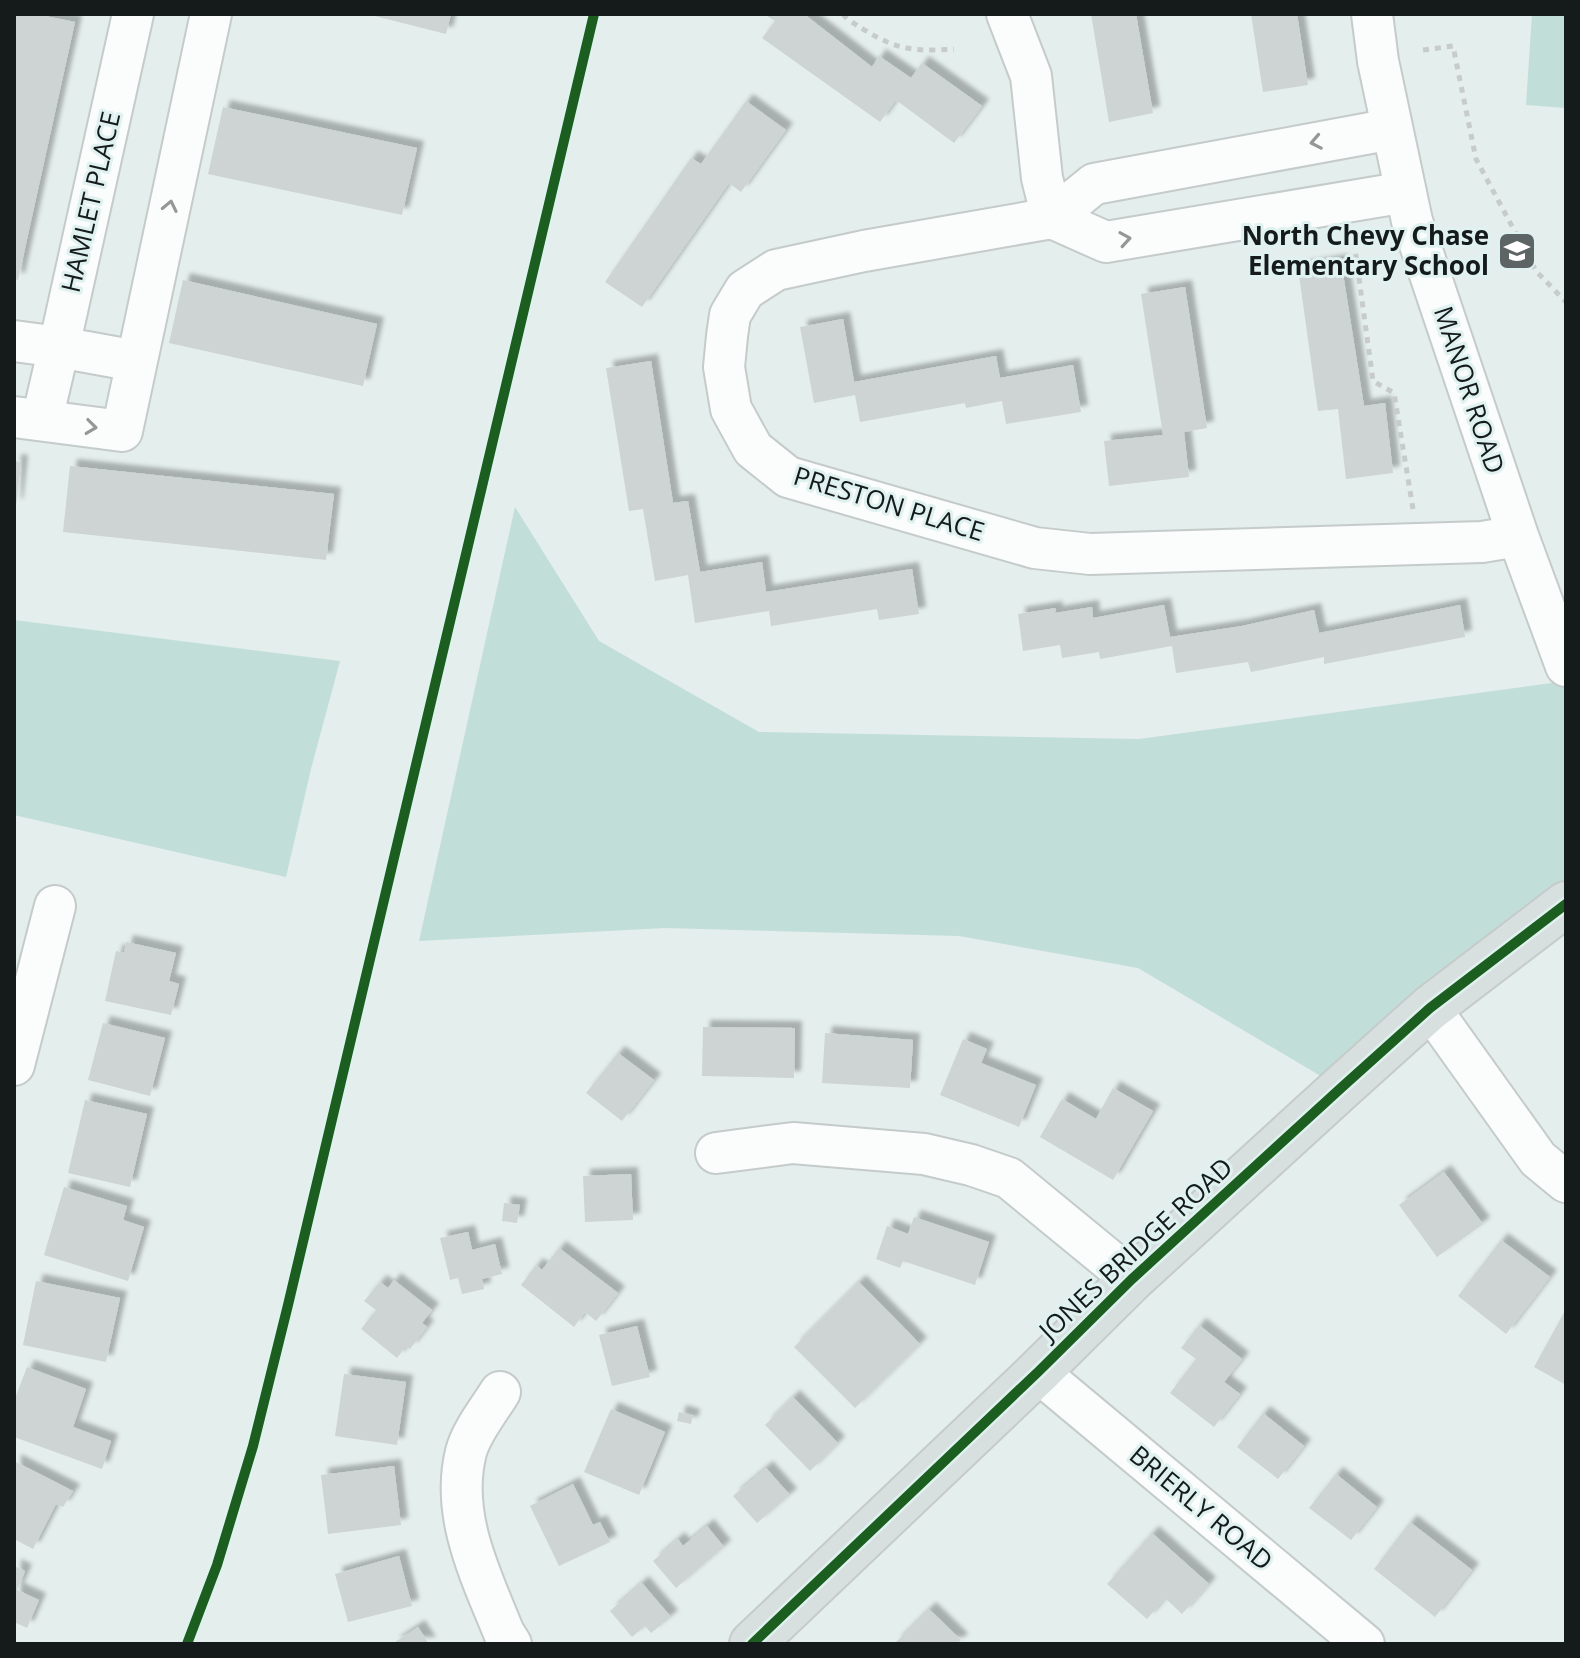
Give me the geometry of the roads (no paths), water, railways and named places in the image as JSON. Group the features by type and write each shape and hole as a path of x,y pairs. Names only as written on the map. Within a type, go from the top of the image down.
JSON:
{"main road":[{"name":"JONES BRIDGE ROAD","path":"752,1644 1132,1279 1430,1008 1566,904"}],"street":[{"name":"HAMLET PLACE","path":"28,419 59,347 133,14"},
{"path":"28,419 122,431 211,14"},
{"path":"1007,14 1031,76 1042,178 1052,218 1106,242 1406,192"},
{"name":"MANOR ROAD","path":"1372,14 1378,61 1412,221 1518,536 1566,666"},
{"name":"PRESTON PLACE","path":"1392,129 1094,184 1052,218 776,270 745,290 730,315 724,367 731,409 753,449 788,477 1035,548 1090,554 1482,542 1518,536"},
{"path":"14,341 136,361"},
{"path":"14,1065 55,906"},
{"path":"1430,1008 1538,1159 1566,1182"},
{"path":"716,1153 793,1143 924,1154 971,1165 1009,1178 1132,1279"},
{"name":"BRIERLY ROAD","path":"1038,1372 1364,1644"},
{"path":"500,1392 466,1449 461,1487 470,1547 511,1644"}],"place":[{"name":"North Chevy Chase Elementary School","path":"1517,251"}]}
